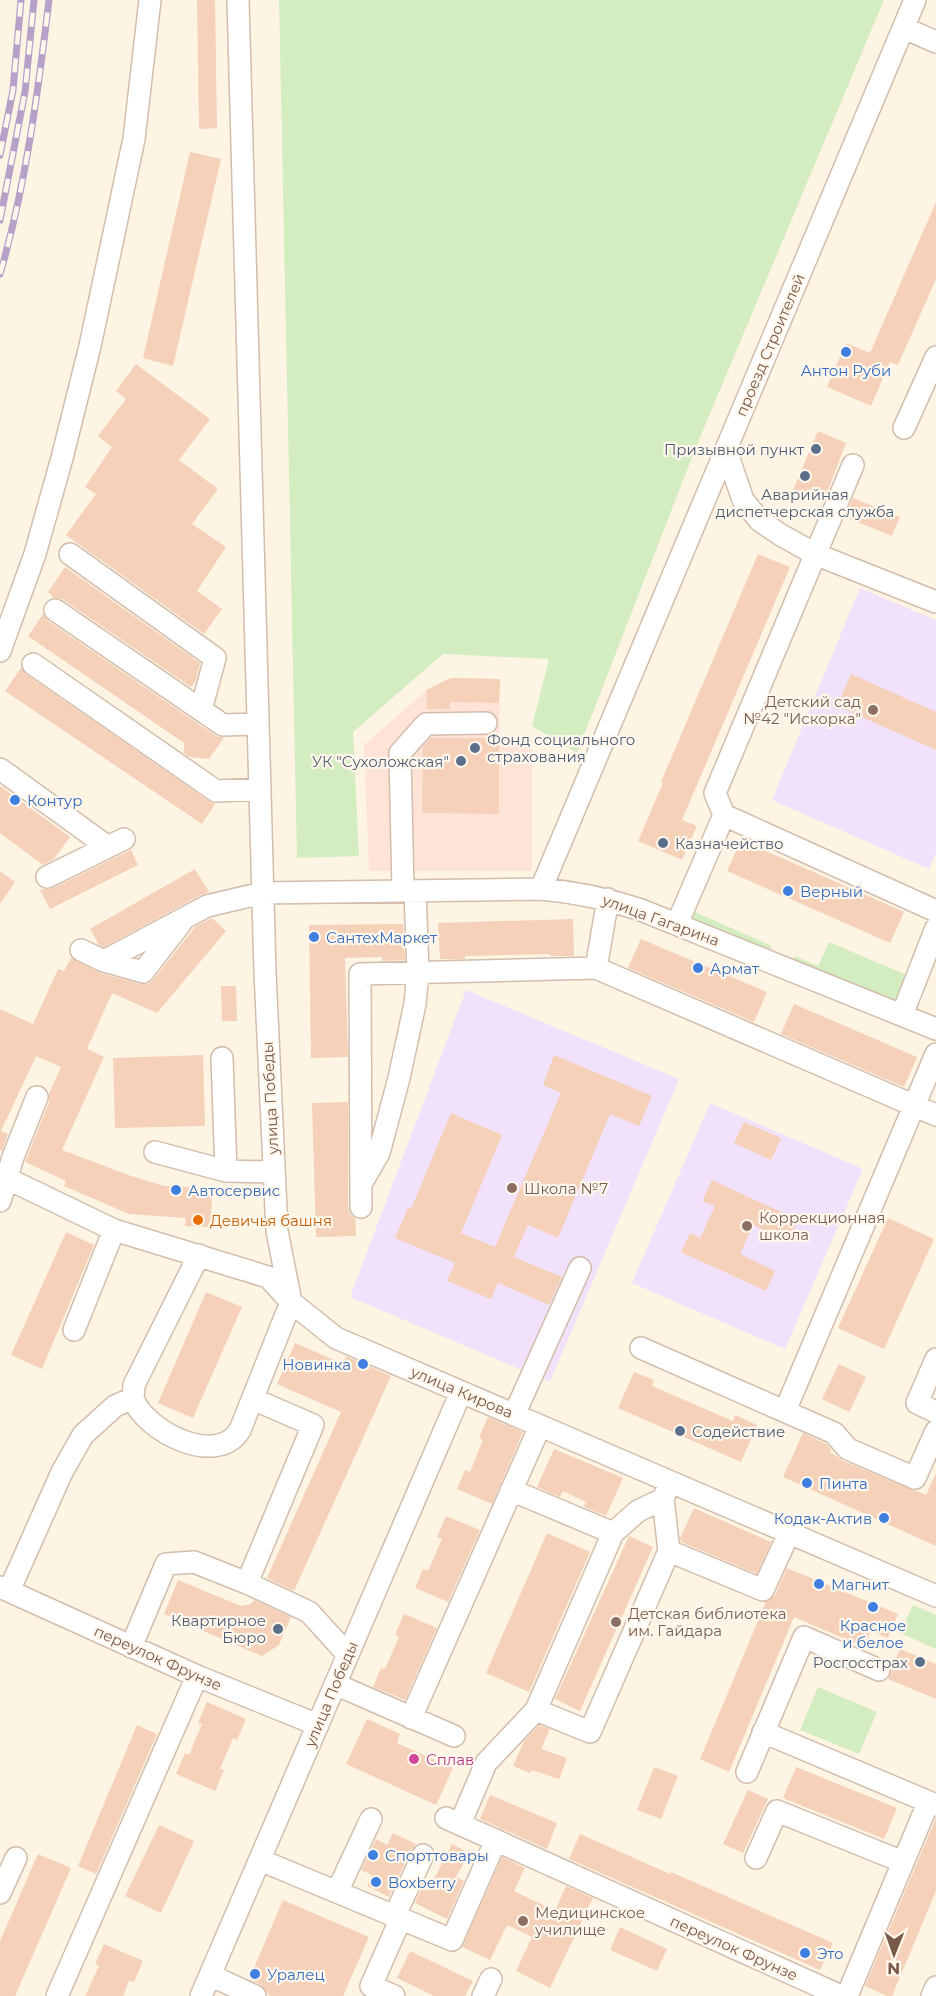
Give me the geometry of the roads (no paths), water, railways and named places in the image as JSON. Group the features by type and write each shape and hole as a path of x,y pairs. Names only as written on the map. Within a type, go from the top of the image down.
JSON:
{"street":[{"path":"0,651 34,554 62,458 90,345 134,139 150,0"},
{"name":"улица Победы","path":"238,0 262,893 273,1172 277,1231 291,1302"},
{"name":"проезд Строителей","path":"541,889 915,0"},
{"path":"904,28 936,42"},
{"path":"904,428 936,357"},
{"path":"726,450 743,500 760,521 781,536 815,554 936,602"},
{"path":"853,465 715,793 724,815 936,911"},
{"path":"70,554 215,658 201,710"},
{"path":"55,610 223,725 258,724"},
{"path":"33,664 216,790 259,789"},
{"path":"361,1184 379,1153 399,1078 415,1004 418,972 409,891 400,753 426,724 486,723"},
{"path":"0,769 116,843 46,877"},
{"path":"677,924 724,815"},
{"name":"улица Гагарина","path":"104,961 207,906 262,893 541,889 575,892 608,899 677,924 936,1029"},
{"path":"596,968 608,899"},
{"path":"81,950 104,961 143,972 185,917"},
{"path":"902,1015 936,928"},
{"path":"361,1207 360,974 596,968 936,1115"},
{"path":"785,1411 936,1054"},
{"path":"222,1058 226,1171"},
{"path":"361,1080 399,1078"},
{"path":"0,1201 3,1177 37,1097"},
{"path":"155,1152 226,1171 273,1172"},
{"name":"улица Кирова","path":"3,1177 114,1230 268,1277 291,1302 336,1338 540,1426 667,1490 789,1533 936,1596"},
{"path":"74,1330 114,1230"},
{"path":"199,1255 134,1385 133,1398 136,1406 158,1428 173,1437 207,1447 222,1445 235,1439 291,1302"},
{"path":"514,1415 580,1268"},
{"path":"641,1348 834,1433 848,1449 915,1478 936,1431"},
{"path":"936,1359 917,1402 936,1412"},
{"name":"улица Победы","path":"201,1996 461,1392"},
{"path":"5,1589 62,1472 83,1435 115,1406 133,1398"},
{"path":"247,1583 313,1425 252,1399"},
{"path":"411,1718 540,1426"},
{"path":"511,1490 613,1533"},
{"path":"667,1490 669,1551 590,1732 536,1710 613,1533 667,1490"},
{"path":"669,1551 763,1590 789,1533"},
{"path":"131,1647 166,1564 194,1562 247,1583 309,1612 348,1655"},
{"name":"переулок Фрунзе","path":"5,1589 197,1676 318,1725"},
{"path":"747,1772 804,1637 879,1670"},
{"path":"57,1996 197,1676"},
{"path":"335,1684 454,1736"},
{"name":"переулок Фрунзе","path":"536,1710 486,1763 453,1821 841,1996"},
{"path":"763,1732 932,1804 903,1862 847,1996"},
{"path":"756,1858 777,1811 903,1862"},
{"path":"338,1892 371,1819"},
{"path":"260,1860 452,1941 496,1840"},
{"path":"394,1996 371,1986 423,1855"},
{"path":"0,1893 16,1858"},
{"path":"210,1975 255,1996"},
{"path":"932,1996 936,1988"}],"railway":[{"path":"0,155 13,90 21,0"},
{"path":"0,220 25,92 34,0"},
{"path":"0,274 24,172 36,104 49,0"}],"place":[{"name":"Антон Руби","path":"846,352"},
{"name":"Призывной пункт","path":"816,449"},
{"name":"Аварийная диспетчерская служба","path":"805,476"},
{"name":"Детский сад №42 \"Искорка\"","path":"873,710"},
{"name":"Фонд социального страхования","path":"475,748"},
{"name":"УК \"Сухоложская\"","path":"461,761"},
{"name":"Контур","path":"15,800"},
{"name":"Казначейство","path":"663,843"},
{"name":"Верный","path":"788,891"},
{"name":"СантехМаркет","path":"314,937"},
{"name":"Армат","path":"698,968"},
{"name":"Школа №7","path":"512,1188"},
{"name":"Автосервис","path":"176,1190"},
{"name":"Девичья башня","path":"198,1220"},
{"name":"Коррекционная школа","path":"747,1226"},
{"name":"Новинка","path":"363,1364"},
{"name":"Содействие","path":"680,1431"},
{"name":"Пинта","path":"807,1483"},
{"name":"Кодак-Актив","path":"884,1518"},
{"name":"Магнит","path":"819,1584"},
{"name":"Красное и белое","path":"873,1607"},
{"name":"Детская библиотека им. Гайдара","path":"616,1622"},
{"name":"Квартирное Бюро","path":"278,1629"},
{"name":"Росгосстрах","path":"920,1662"},
{"name":"Сплав","path":"414,1759"},
{"name":"Спорттовары","path":"373,1855"},
{"name":"Boxberry","path":"376,1882"},
{"name":"Медицинское училище","path":"523,1921"},
{"name":"Это","path":"805,1953"},
{"name":"Уралец","path":"255,1974"}]}
